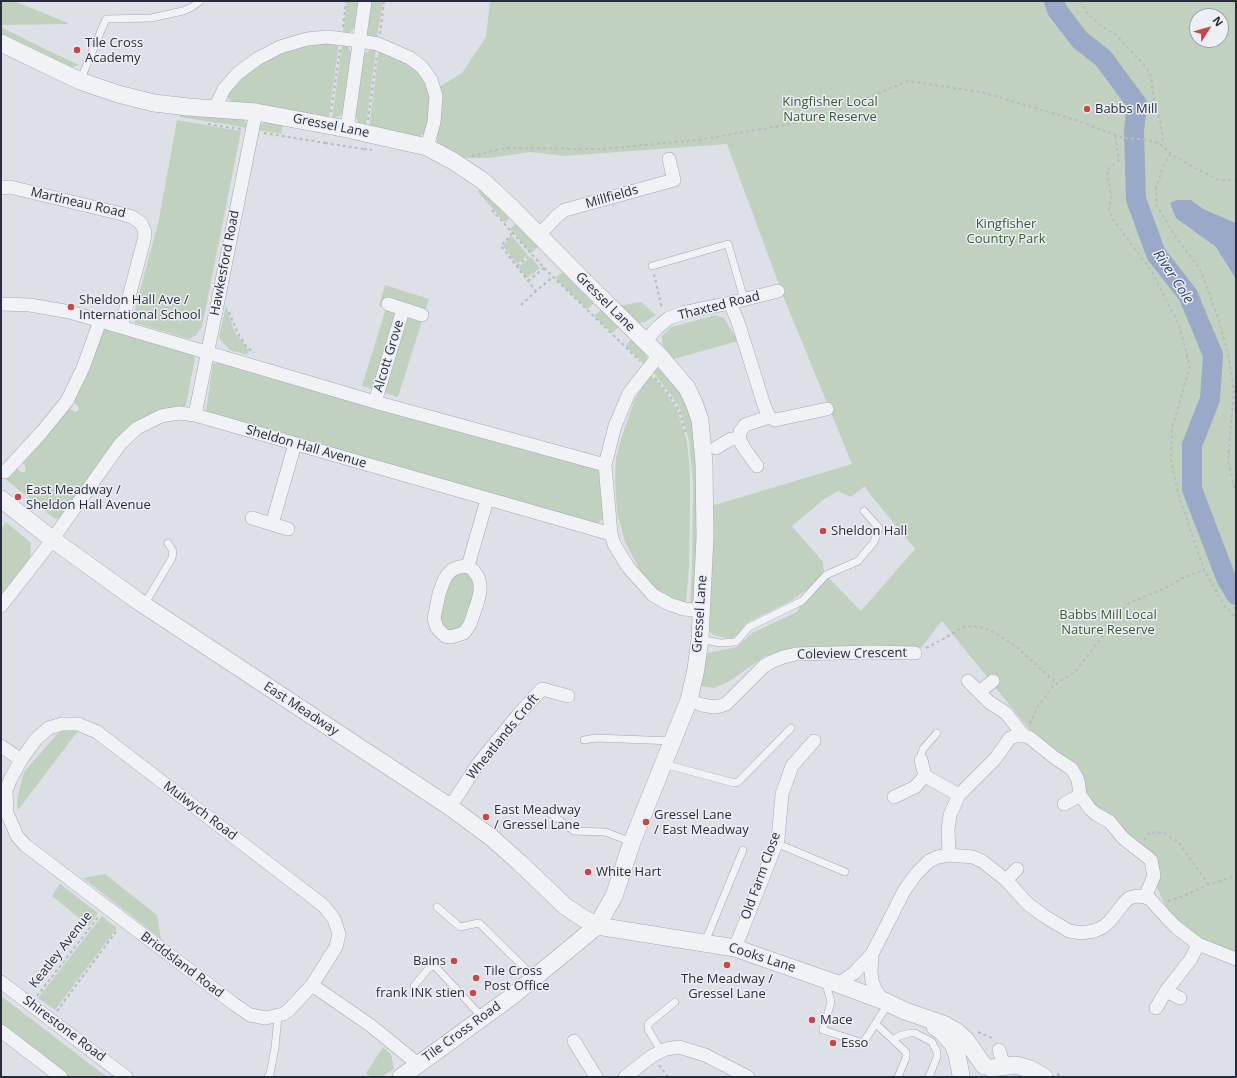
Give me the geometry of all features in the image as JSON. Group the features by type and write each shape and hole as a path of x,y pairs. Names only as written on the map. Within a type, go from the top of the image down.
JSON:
{"street":[{"path":"348,128 365,1"},
{"path":"215,108 224,89 238,74 257,59 280,47 307,39 327,37 378,44 410,58 422,67 431,80 436,96 434,122 427,148"},
{"name":"Gressel Lane","path":"1,43 80,81 118,94 154,103 256,112 348,128 427,148 453,161 483,181 539,235 659,355 687,388 700,420 704,463 705,537 700,639 689,700 632,842 614,896 597,926"},
{"name":"Hawkesford Road","path":"195,415 256,112"},
{"name":"Millfields","path":"539,235 557,216 566,210 674,180 669,160"},
{"name":"Martineau Road","path":"1,188 10,187 122,214 132,217 141,223 145,232 144,240 122,326"},
{"name":"Thaxted Road","path":"645,341 669,318 686,312 778,291"},
{"path":"730,303 738,322 769,417 775,420 827,409"},
{"path":"1,304 30,305 51,308 100,320 375,402 605,466"},
{"path":"388,304 422,315"},
{"name":"Alcott Grove","path":"375,402 403,310"},
{"path":"5,472 41,433 66,401 83,368 100,320"},
{"path":"659,355 628,393 615,426 605,466 611,534 614,544 628,567 653,594 669,604 684,610 702,611"},
{"name":"Sheldon Hall Avenue","path":"1,606 52,539 120,444 137,428 161,416 179,413 195,415 487,500 611,534"},
{"path":"757,466 744,448 739,438 740,432 745,425 769,417"},
{"path":"716,448 731,439 739,438"},
{"path":"272,524 295,444"},
{"name":"East Meadway","path":"1,499 52,539 144,605 450,807 492,838 566,907 597,926"},
{"path":"468,566 487,500"},
{"path":"252,518 288,529"},
{"path":"468,566 478,577 480,584 480,591 475,609 470,624 464,633 451,637 445,636 437,628 434,619 439,594 444,580 452,570 459,567 468,566"},
{"name":"Coleview Crescent","path":"689,700 702,705 714,707 726,704 764,666 784,657 796,654 870,652 915,653"},
{"path":"968,681 989,702 1006,713 1024,736"},
{"path":"979,692 992,681"},
{"name":"Wheatlands Croft","path":"450,807 478,764 518,715 542,689 568,696"},
{"name":"Mulwych Road","path":"21,760 36,739 49,728 62,724 78,724 97,732 318,901 334,919 339,934 336,947 312,986"},
{"path":"949,854 948,830 950,815 959,795 995,759 1010,738 1016,736 1029,737 1055,758 1072,769 1078,780 1080,795 1090,809 1110,822 1123,838 1151,860 1154,868 1154,876 1145,897"},
{"name":"Old Farm Close","path":"735,948 778,839 782,794 792,766 814,741"},
{"path":"1,746 21,760"},
{"name":"Briddsland Road","path":"21,760 6,791 4,817 25,845 250,1015 266,1018 278,1016"},
{"path":"921,760 925,776 959,795"},
{"path":"894,797 915,786 925,776"},
{"path":"1064,804 1080,795"},
{"path":"831,981 854,973 872,954 901,898 916,874 938,856 949,854 974,857 982,861 1006,880 1028,904 1044,916 1069,930 1081,933 1094,931 1103,927 1109,922 1129,898 1137,896 1145,897 1150,899 1178,928 1198,944 1236,959"},
{"path":"1006,880 1017,869"},
{"name":"Cooks Lane","path":"597,926 735,948 831,981 920,1017 942,1024 956,1031 996,1061 1050,1075"},
{"name":"Tile Cross Road","path":"402,1077 483,1018 597,926"},
{"path":"1156,1008 1166,991 1191,959 1198,944"},
{"path":"872,954 872,981 876,990 886,1003"},
{"name":"Shirestone Road","path":"1,982 126,1077"},
{"path":"278,1016 289,1010 312,986 370,1025 418,1064"},
{"path":"1166,991 1180,998"},
{"name":"Cooks Lane","path":"920,1017 941,1031 953,1044 958,1055 961,1076"},
{"path":"1,1031 61,1077"},
{"path":"574,1041 596,1077"},
{"path":"625,1077 652,1056 666,1049 679,1047 704,1055 748,1077"},
{"name":"Cooks Lane","path":"961,1076 970,1068 996,1061"}],"lane":[{"path":"80,81 106,20 151,18 183,11 200,1"},
{"path":"652,266 728,244 744,299"},
{"path":"700,639 720,642 736,642 749,627 802,601 826,575 858,561 874,542 879,528 864,511"},
{"path":"144,605 172,558 173,551 168,543"},
{"path":"664,764 734,783 738,782 791,728"},
{"path":"921,760 922,748 937,733"},
{"path":"584,740 596,738 673,741"},
{"path":"552,814 574,831 605,832 632,842"},
{"path":"776,843 845,872"},
{"path":"705,943 743,850"},
{"path":"437,907 460,927 480,923 535,977"},
{"path":"414,986 428,969 434,965 483,1018"},
{"path":"831,981 831,1002 823,1030 863,1044 876,1024 886,1003"},
{"path":"661,1051 648,1029 648,1024 675,1002"},
{"path":"268,1077 270,1074 275,1048 278,1016"},
{"path":"876,1024 906,1052 906,1058 898,1077"},
{"path":"893,1040 899,1036 915,1033 932,1042 937,1052 937,1057 929,1077"}],"path":[{"path":"342,32 346,1"},
{"path":"379,39 384,1"},
{"path":"1080,1 1087,13 1116,35 1146,67 1151,77 1154,100 1160,119 1163,139 1159,143"},
{"path":"330,118 340,44"},
{"path":"368,125 378,50"},
{"path":"453,161 506,148 602,149 698,140 786,126 821,117 908,81 981,92 1076,120 1115,136 1159,143 1171,154 1194,168 1220,180 1236,180"},
{"path":"257,132 372,150"},
{"path":"1115,136 1119,160 1107,170 1111,197 1109,210 1112,218 1152,272 1179,325 1190,366 1172,428 1171,461 1179,496 1204,570 1224,605 1236,618"},
{"path":"325,143 326,138"},
{"path":"364,149 365,144"},
{"path":"1171,154 1164,164 1156,188 1157,206 1176,237 1200,269 1217,315 1228,353 1234,390 1228,460 1236,494"},
{"path":"489,206 531,255 647,369 673,399 679,410 687,436"},
{"path":"512,233 501,246 536,291"},
{"path":"517,266 531,255"},
{"path":"652,266 663,310"},
{"path":"528,281 544,268"},
{"path":"521,305 553,277"},
{"path":"1024,736 1038,706 1053,686 1076,671 1129,603 1168,587 1182,578 1204,570"},
{"path":"915,653 946,638 965,626 980,627 992,631 1017,647 1057,684"},
{"path":"1136,848 1150,832 1164,833 1178,842 1209,885"},
{"path":"1158,908 1167,901 1236,876"},
{"name":"Keatley Avenue","path":"31,1004 106,907"},
{"path":"50,1019 124,920"},
{"path":"976,1031 996,1061"},
{"path":"1050,1075 1063,1077"}],"green space":[{"path":"1,1 14,1 68,24 2,25"},
{"path":"347,1 360,1 357,26 348,34 343,33"},
{"path":"370,1 383,1 377,38 365,36"},
{"name":"Kingfisher Country Park","path":"490,1 1236,1 1236,955 1195,935 1171,918 1157,888 1159,870 1128,837 1121,825 1091,803 1076,769 1032,733 942,621 916,654 874,646 814,647 783,650 764,657 728,682 714,688 700,686 704,655 737,647 752,633 797,612 802,601 826,575 861,611 915,549 869,493 865,486 851,497 838,491 823,500 792,526 823,562 824,573 813,585 791,601 750,621 737,635 731,639 713,635 709,631 706,625 711,506 852,464 784,298 727,144 564,156 530,152 490,158 454,158 437,144 439,87 462,73 486,37"},
{"path":"1,27 79,65 71,68 1,35"},
{"path":"339,42 329,118 232,103 228,98 228,91 244,74 265,60 287,50 311,43"},
{"path":"342,43 348,47 353,55 345,110 340,116 332,119"},
{"path":"372,49 376,49 366,127 358,122 354,113 362,58 364,54"},
{"path":"379,49 401,58 419,71 428,82 431,95 430,111 425,133 416,138 369,128"},
{"path":"180,111 245,120 248,128 180,117"},
{"path":"177,120 241,131 202,327 196,335 189,339 135,323 133,317 159,219"},
{"path":"265,122 283,123 281,134 257,130 260,125"},
{"path":"482,187 511,216 505,223 478,192"},
{"path":"517,222 540,245 531,253 510,229"},
{"path":"511,235 528,255 517,264 503,246"},
{"path":"531,257 540,268 527,278 518,267"},
{"path":"565,270 595,302 587,309 555,278"},
{"path":"385,285 429,299 398,397 362,386 386,308 379,306"},
{"path":"641,302 656,315 645,322 635,323 618,306"},
{"path":"226,305 234,331 249,351 247,355 230,350 219,337"},
{"path":"603,308 620,326 612,333 594,316"},
{"path":"716,315 724,318 738,341 674,359 664,348 662,336 671,327"},
{"path":"103,328 192,353 195,358 186,405 184,408 151,415 60,518 55,519 4,478 9,471 13,469 18,469 21,472 25,472 26,468 22,461 68,408 75,412 79,410 73,400"},
{"path":"633,337 646,353 647,357 645,365 626,346"},
{"path":"220,361 599,470 602,473 604,518 598,523 594,524 208,412 206,411 213,364"},
{"path":"659,368 663,369 676,384 695,425 697,467 696,597 690,605 693,484 689,441 680,409 672,396 652,371"},
{"path":"650,374 661,386 677,409 687,441 690,472 690,508 689,566 686,605 681,604 655,590 642,574 625,542 617,512 615,480 616,458 635,399"},
{"path":"6,522 31,543 30,558 1,596 1,529"},
{"path":"467,572 472,580 476,595 462,627 449,631 443,626 439,613 451,578 459,573"},
{"path":"65,730 78,731 18,810 17,799 24,772 59,732"},
{"path":"105,874 157,915 161,939 83,878"},
{"path":"60,884 98,913 89,926 52,896"},
{"path":"102,916 117,928 55,1010 38,998"},
{"path":"1,996 107,1077 70,1077 1,1026"},
{"path":"383,1047 391,1054 394,1069 381,1077 371,1077 366,1073"}],"water":[{"path":"1177,200 1191,200 1203,209 1236,223 1236,279 1216,247 1176,218 1170,203"}],"waterway":[{"name":"River Cole","path":"1054,1 1057,10 1080,40 1103,58 1137,104 1134,131 1136,199 1156,254 1188,295 1213,355 1210,399 1192,445 1192,489 1226,578 1236,595"}],"place":[{"name":"Tile Cross Academy","path":"77,50"},
{"name":"Babbs Mill","path":"1087,109"},
{"name":"Sheldon Hall Ave / International School","path":"71,307"},
{"name":"East Meadway / Sheldon Hall Avenue","path":"18,497"},
{"name":"Sheldon Hall","path":"823,531"},
{"name":"East Meadway / Gressel Lane","path":"486,817"},
{"name":"Gressel Lane / East Meadway","path":"646,822"},
{"name":"White Hart","path":"588,872"},
{"name":"Bains","path":"454,961"},
{"name":"The Meadway / Gressel Lane","path":"727,965"},
{"name":"Tile Cross Post Office","path":"476,978"},
{"name":"frank INK stien","path":"473,993"},
{"name":"Mace","path":"812,1020"},
{"name":"Esso","path":"833,1043"}],"park label":[{"name":"Kingfisher Local Nature Reserve","path":"830,110"},
{"name":"Babbs Mill Local Nature Reserve","path":"1108,622"}]}
